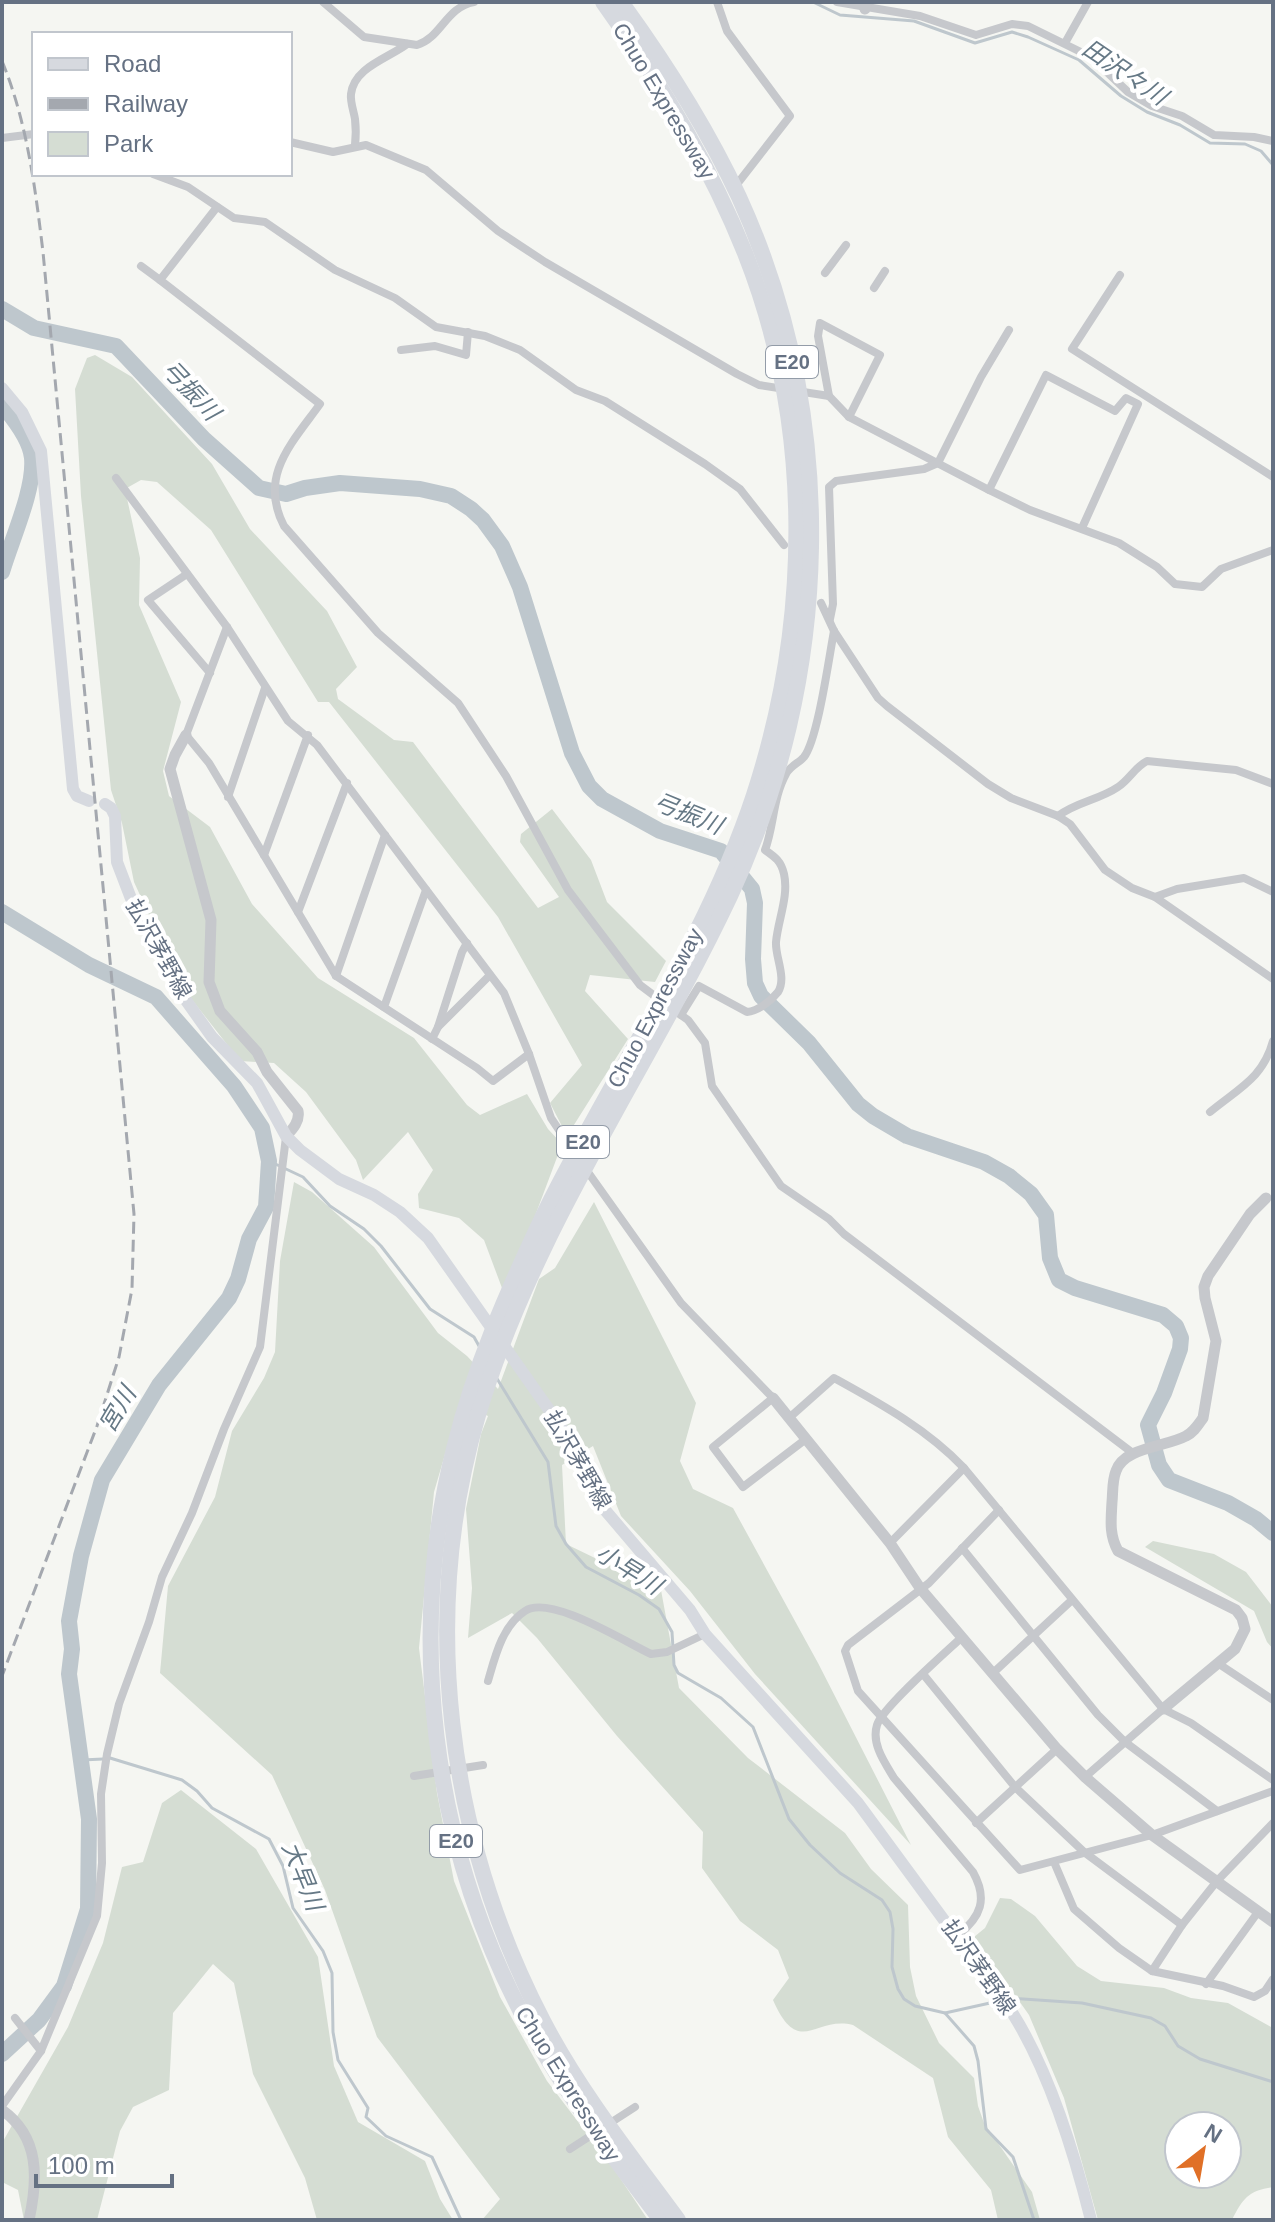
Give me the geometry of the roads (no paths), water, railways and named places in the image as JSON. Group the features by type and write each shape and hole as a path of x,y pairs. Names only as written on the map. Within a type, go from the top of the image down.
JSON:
{"highway":[{"name":"Chuo Expressway","path":"603,2 654,76 692,139 727,209 762,304 776,361 794,463 797,549 791,631 774,757"},
{"name":"Chuo Expressway","path":"621,2 657,52 701,124 738,197 769,275 790,354 810,462 812,551 801,664 774,757 753,797 723,876 653,1030 546,1211 500,1348 470,1415 445,1490 438,1533 430,1637 435,1719 452,1826 480,1913 517,2004 580,2108 661,2220"},
{"name":"Chuo Expressway","path":"470,1415 454,1535 447,1637 454,1736 468,1825 493,1904 544,2024 578,2081 678,2220"}],"main road":[{"path":"2,388 34,431 41,451 73,789 77,796 89,801"},
{"name":"払沢茅野線","path":"105,804 115,816 117,862 125,886 155,948 180,992 212,1037 257,1083 286,1136 339,1179 374,1195 400,1212 428,1238 564,1431 599,1503 690,1610 705,1634 858,1803 958,1935 1025,2033 1066,2136 1091,2220"}],"street":[{"path":"323,2 364,37 408,44 425,42 444,19 471,2"},
{"path":"715,214 790,116 727,31 717,2"},
{"path":"837,2 920,16 976,35 1012,24 1028,26 1091,57 1128,92 1152,106 1182,116 1214,135 1273,141"},
{"path":"1065,43 1088,2"},
{"path":"355,145 356,123 350,95 354,84 372,65 408,44"},
{"path":"2,138 32,134"},
{"path":"292,142 333,152 366,145 426,170 498,231 636,317 759,385 829,396"},
{"path":"158,176 188,187 234,218 265,222 335,270 395,298 436,327 501,341 520,350 576,390 605,401 705,464 749,498 784,545"},
{"path":"160,280 217,207"},
{"path":"825,273 846,245"},
{"path":"141,266 320,404 277,467 276,509 284,526 378,633 458,703 506,776 568,890 640,985 688,1020 705,1043 712,1086 781,1186 829,1219 844,1234 1134,1454"},
{"path":"874,288 885,271"},
{"path":"1120,275 1072,349 1273,477"},
{"path":"849,417 880,355 820,323 818,336 829,396 849,417 1030,510 1082,528 1137,553 1175,584 1202,587 1221,569 1273,550"},
{"path":"830,620 833,604 829,487 836,481 924,469 938,463 981,377 1009,330"},
{"path":"401,350 435,346 466,355 468,332"},
{"path":"989,490 1046,375 1115,411 1126,398 1138,404 1082,528"},
{"path":"116,478 227,627 288,721 308,735 347,783 504,993 551,1118 681,1303 773,1398 890,1543 920,1588 1057,1749 1152,1835 1273,1922"},
{"path":"187,574 148,600 210,673"},
{"path":"821,603 834,631 878,698 887,706 988,784 1011,798 1058,816 1078,832 1105,870 1132,888 1155,897 1273,979"},
{"path":"29,2220 36,2190 36,2168 29,2144 17,2122 2,2108 41,2051 97,1916 102,1863 101,1794 119,1704 162,1577 192,1513 260,1347 286,1136 299,1116 267,1072 257,1052 220,1011 209,982 211,920 170,769 227,627"},
{"path":"681,1015 699,986 747,1012 756,1011 778,992 781,982 776,945 785,876 780,861 765,850 771,833 770,822 786,772 805,756 834,631"},
{"path":"228,797 265,688"},
{"path":"186,735 209,763 336,976 493,1081 529,1054"},
{"path":"264,855 308,735"},
{"path":"1058,816 1068,808 1120,786 1147,761 1236,770 1273,784"},
{"path":"298,912 347,783"},
{"path":"336,976 385,835"},
{"path":"1155,897 1177,889 1244,878 1273,892"},
{"path":"384,1007 426,890"},
{"path":"432,1039 467,943"},
{"path":"438,1027 490,975"},
{"path":"1210,1112 1260,1072 1267,1062 1273,1041"},
{"path":"1085,1777 1219,1664 1235,1649 1245,1629 1236,1610 1118,1551 1110,1532 1116,1468 1134,1454 1186,1436 1197,1428 1203,1418 1216,1341 1204,1287 1208,1276 1250,1214 1270,1196"},
{"path":"789,1418 834,1378 904,1417 964,1468 1163,1709 1191,1723 1273,1780"},
{"path":"773,1398 713,1447 743,1487 806,1439"},
{"path":"890,1543 964,1468"},
{"path":"999,1510 929,1583 848,1645 845,1651 855,1686 1020,1870 1152,1835 1273,1791"},
{"path":"962,1548 1098,1715 1125,1742 1217,1811"},
{"path":"993,1673 1072,1600"},
{"path":"488,1681 496,1653 509,1626 525,1610 538,1606 559,1610 651,1654 667,1652 705,1634"},
{"path":"958,1935 980,1911 980,1885 973,1872 894,1778 884,1761 875,1733 881,1715 961,1638"},
{"path":"1219,1664 1273,1700"},
{"path":"923,1674 1015,1787 1084,1852 1182,1925"},
{"path":"976,1823 1057,1749"},
{"path":"418,1775 483,1765"},
{"path":"1152,1971 1182,1925 1217,1881 1273,1823"},
{"path":"1054,1862 1074,1909 1119,1948 1152,1971 1254,1997 1265,1991 1273,1979"},
{"path":"1206,1984 1258,1912"},
{"path":"15,2018 41,2051"},
{"path":"573,2148 633,2108"}],"waterway":[{"name":"田沢々川","path":"813,2 840,15 914,21 975,43 1012,32 1028,37 1079,60 1121,96 1147,112 1180,125 1210,143 1245,144 1261,151 1273,165"},
{"name":"弓振川","path":"2,309 34,328 116,346 204,439 259,488 286,494 340,483 420,489 451,496 483,520 502,546 520,587 572,753 589,786 602,799 660,831 721,851 752,889 755,903 755,983 761,996 809,1043 858,1104 907,1136 984,1162 1009,1176 1031,1194 1046,1215 1050,1258 1059,1280 1075,1288 1163,1315 1176,1326 1181,1338 1180,1349 1148,1425 1159,1465 1169,1480 1228,1503 1273,1533"},
{"name":"宮川","path":"2,405 25,437 32,458 30,485 2,572"},
{"name":"宮川","path":"2,912 89,965 156,997 234,1086 262,1128 269,1161 266,1207 249,1239 238,1279 229,1298 159,1385 102,1480 81,1556 69,1621 72,1649 69,1674 89,1819 88,1909 64,1986 39,2020 2,2054"},
{"name":"小早川","path":"269,1161 303,1177 330,1206 364,1229 430,1309 474,1337 479,1346"},
{"name":"小早川","path":"496,1377 548,1462 556,1526 566,1544 586,1567 659,1609 672,1632 674,1665 678,1673 721,1698 753,1727 789,1819 810,1845 840,1873 882,1900 890,1912 892,1967 898,1989 904,1999 915,2006 945,2013 974,2046 986,2129 1013,2157 1034,2220"},
{"name":"大早川","path":"110,1758 182,1780 212,1808 269,1839 283,1866 293,1908 323,1951 332,1973 333,2032 338,2060 368,2108 366,2117 386,2136 432,2157 461,2220"},
{"name":"大早川","path":"82,1760 103,1759"},
{"path":"1010,1998 1082,2003 1151,2018 1165,2026 1178,2046 1200,2059 1273,2082"},
{"path":"945,2013 990,2003"}],"railway":[{"path":"2,61 18,107 32,174"},
{"path":"2,1676 97,1426 119,1357 132,1289 134,1214 43,252 32,176"}]}
